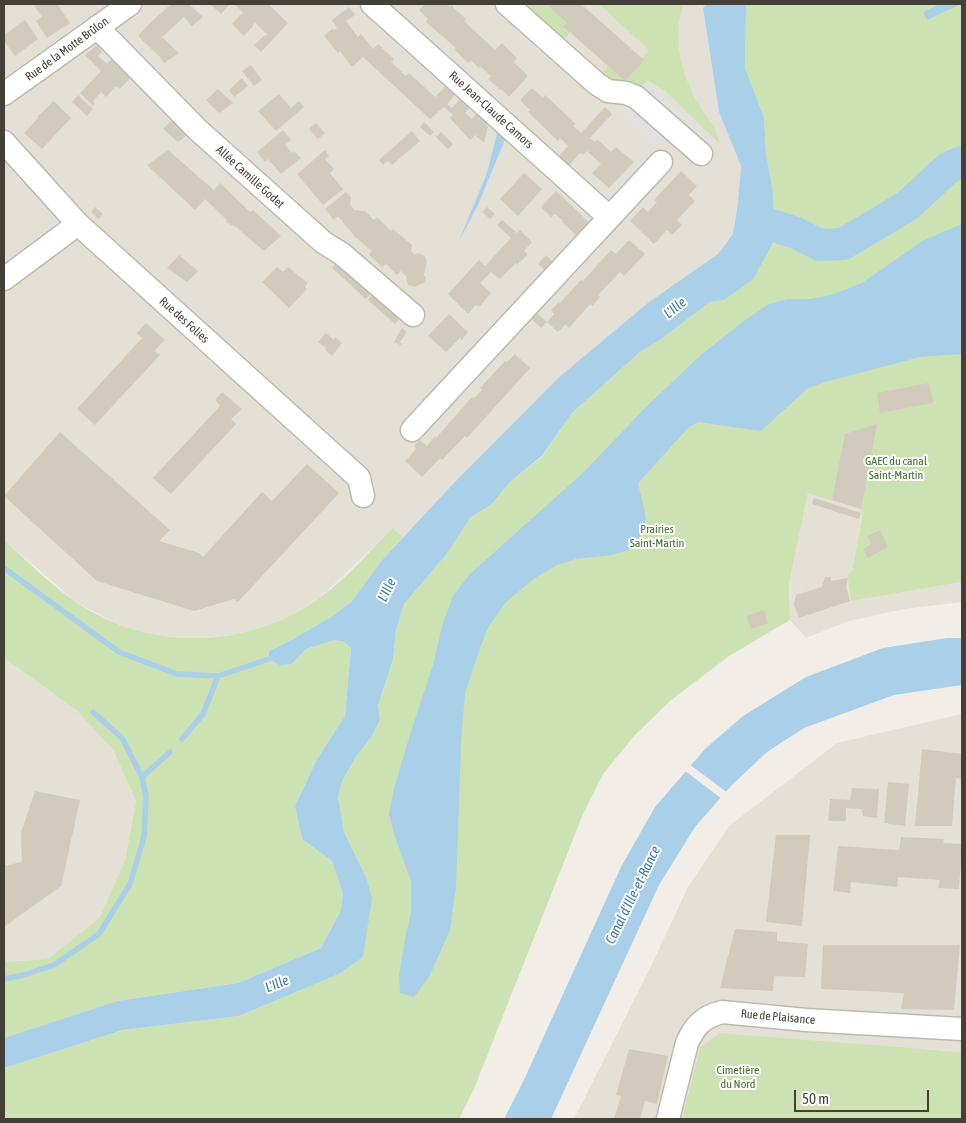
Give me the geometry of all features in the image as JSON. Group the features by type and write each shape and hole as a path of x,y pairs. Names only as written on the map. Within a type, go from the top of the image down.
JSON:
{"street":[{"name":"Rue de la Motte Brûlon","path":"4,94 130,4"},
{"name":"Rue Jean-Claude Camors","path":"372,4 609,217"},
{"path":"506,4 608,92 626,93 636,97 701,154"},
{"name":"Allée Camille Godet","path":"97,27 198,130 323,242 342,254 413,315"},
{"name":"Rue des Folies","path":"4,142 78,224 358,478 363,496"},
{"path":"412,430 661,162"},
{"path":"4,279 78,224"},
{"name":"Rue de Plaisance","path":"668,1119 687,1043 692,1031 709,1015 722,1012 806,1020 962,1029"}],"shaded area":[{"path":"4,4 706,4 703,8 719,112 741,166 733,234 718,254 649,302 558,378 403,537 393,528 322,596 287,618 240,634 196,639 156,635 132,629 111,621 76,602 4,540"},
{"path":"648,80 716,145 698,166 670,140 661,150 620,110"},
{"path":"808,492 861,509 862,518 852,571 847,574 851,601 962,582 962,602 904,609 849,621 806,638 790,620 789,584"},
{"path":"4,658 76,710 113,750 136,801 125,860 100,917 48,959 4,962"},
{"path":"962,714 962,1052 924,1049 700,1048 682,1119 574,1119 652,964 688,887 729,826 837,743"}],"green space":[{"path":"530,4 546,4 567,23 564,26 570,32 561,42 530,11"},
{"path":"599,4 684,4 678,29 683,69 693,94 711,123 719,143 665,91 648,80 641,87 618,87 600,75 608,66 644,60 642,58 649,50"},
{"name":"Prairies Saint-Martin","path":"747,4 962,4 962,582 851,601 847,574 852,571 862,518 861,509 808,493 789,584 790,620 729,656 670,701 635,735 603,774 583,814 474,1089 459,1119 4,1119 4,1068 123,1030 239,1016 339,974 363,957 366,877 344,832 338,797 342,782 355,758 372,736 380,720 378,707 393,660 396,630 404,604 446,555 471,517 491,505 511,481 542,457 572,413 640,352 660,340 710,302 724,300 779,232 793,234 794,229 774,214 773,192 766,153 764,117 745,68"},
{"path":"393,528 403,537 383,559 351,602 331,617 269,651 270,659 279,665 292,664 306,649 335,640 344,642 351,648 345,716 317,759 295,806 302,839 332,861 343,894 341,910 321,948 238,983 117,1001 4,1038 4,962 48,959 100,917 125,860 136,801 113,750 76,710 4,658 4,540 66,595 105,618 135,630 167,636 199,638 232,635 263,627 294,614 332,589"},
{"name":"Cimetière du Nord","path":"719,1033 962,1052 962,1119 682,1119 700,1048"}],"water":[{"name":"L'Ille","path":"706,4 747,4 745,68 764,117 766,153 773,192 774,213 796,233 779,232 753,279 724,300 710,302 660,340 640,352 572,413 542,456 511,481 491,505 471,517 446,555 404,604 396,630 393,660 378,706 380,720 372,736 355,758 342,782 338,797 344,832 366,877 372,898 363,957 339,974 239,1016 123,1030 4,1068 4,1038 117,1001 238,983 321,948 341,910 343,894 332,861 302,839 295,806 317,759 345,716 351,648 344,642 335,640 306,649 292,664 279,665 269,659 269,651 331,617 351,602 383,559 449,488 558,378 649,302 718,254 733,234 741,166 719,112 703,8"},
{"path":"940,4 961,4 927,20 923,12"},
{"path":"498,130 506,137 478,205 459,241 487,173"},
{"path":"962,224 962,354 920,357 808,388 761,431 698,422 689,427 638,483 646,518 640,536 629,550 612,555 576,559 557,565 535,578 506,602 489,626 465,693 461,745 456,887 450,930 429,977 414,997 400,993 399,975 411,913 411,881 389,814 394,789 434,662 442,626 453,596 470,574 584,472 646,407 702,354 744,321 767,305 787,299 810,299 831,295 862,283 924,240"},
{"name":"Canal d'Ille-et-Rance","path":"947,638 962,638 962,685 894,695 804,728 767,752 731,786 695,827 659,885 551,1119 504,1119 523,1082 621,867 655,807 705,749 743,716 806,677 883,648"}],"pier":[{"path":"689,764 728,793 722,799 684,770"}],"building":[{"path":"33,4 57,4 70,23 47,38 36,21 42,17"},
{"path":"171,4 189,4 203,17 192,26 184,17 162,37 179,53 164,63 138,36"},
{"path":"210,4 230,4 221,14"},
{"path":"234,4 268,4 288,23 261,52 254,45 264,36 268,35 254,22 253,26 244,36 232,24 244,13"},
{"path":"425,4 447,4 450,7 451,5 466,19 464,21 495,50 502,43 517,58 514,62 528,76 509,97 488,79 491,76 480,66 479,68 471,60 468,63 455,50 456,48 426,22 428,19 419,10"},
{"path":"546,4 581,4 644,60 625,81 563,26 567,23"},
{"path":"349,7 355,15 346,21 358,37 361,34 373,49 378,44 394,59 391,62 406,76 409,73 435,97 446,86 455,95 447,104 452,108 460,99 470,107 465,113 472,119 478,112 489,122 486,125 488,126 484,143 475,135 470,140 450,118 453,115 444,107 430,119 363,57 352,67 340,51 338,53 324,36 332,29 337,28 332,20"},
{"path":"25,20 38,39 15,56 4,41 4,35"},
{"path":"97,45 102,52 98,56 107,64 115,55 134,74 120,89 116,86 106,97 101,92 93,101 95,104 93,106 80,93 101,71 85,55"},
{"path":"251,65 262,80 254,86 242,71"},
{"path":"242,78 248,86 234,97 229,90"},
{"path":"532,88 543,98 545,95 576,124 573,126 581,133 605,107 612,114 590,138 595,142 597,139 611,152 616,147 634,162 609,188 592,173 601,164 587,151 583,155 580,153 567,168 556,159 568,146 560,138 558,141 528,112 530,110 520,100"},
{"path":"218,89 233,103 219,113 206,100"},
{"path":"279,94 291,108 299,101 304,107 276,131 258,111"},
{"path":"78,95 93,109 87,116 72,102"},
{"path":"54,101 71,118 42,149 24,133"},
{"path":"175,117 190,133 178,142 163,129"},
{"path":"424,122 434,132 430,136 420,127"},
{"path":"316,123 325,133 318,139 309,129"},
{"path":"283,130 291,140 285,145 292,153 294,151 301,158 281,174 268,159 265,162 257,152"},
{"path":"412,131 420,141 392,165 388,161 383,165 379,160"},
{"path":"441,132 453,144 448,149 436,137"},
{"path":"168,150 214,190 220,183 250,212 253,210 281,236 264,251 237,228 226,222 227,220 205,199 195,210 147,165"},
{"path":"325,150 329,156 325,159 334,169 330,173 343,189 323,205 297,174"},
{"path":"681,171 697,186 689,195 695,201 677,220 682,225 672,235 667,230 654,244 630,221 643,207 648,212 657,202 654,200"},
{"path":"524,173 542,189 518,216 500,199"},
{"path":"556,191 591,224 578,237 555,214 551,217 541,207"},
{"path":"346,192 351,197 350,204 354,210 365,211 374,220 377,217 391,231 393,229 412,245 411,251 415,255 418,253 425,256 427,261 424,275 426,278 425,282 415,287 408,285 406,276 401,271 397,275 386,264 382,267 369,255 372,251 355,237 338,216 334,220 325,209"},
{"path":"95,207 103,214 98,219 91,212"},
{"path":"487,207 495,214 490,219 482,212"},
{"path":"502,220 517,233 520,230 532,242 524,251 528,254 500,279 491,272 480,283 491,293 479,307 476,305 468,314 448,294 479,260 485,266 511,238 497,225"},
{"path":"629,240 645,254 624,276 620,272 598,295 600,297 592,306 590,304 569,328 566,324 558,332 547,322 554,314 551,310 581,280 583,281 611,250 616,254"},
{"path":"179,255 198,271 187,282 167,268"},
{"path":"546,255 556,265 548,273 538,264"},
{"path":"340,259 374,290 366,299 332,268"},
{"path":"277,267 283,272 288,267 308,283 305,287 307,289 289,308 262,282"},
{"path":"375,291 402,316 395,324 368,300"},
{"path":"536,312 547,322 541,328 530,318"},
{"path":"449,314 468,332 462,340 460,338 446,352 428,336"},
{"path":"146,323 165,340 154,351 160,355 95,425 77,409 142,338 137,333"},
{"path":"402,328 407,332 400,345 394,342"},
{"path":"326,333 334,340 335,337 342,343 332,356 318,342"},
{"path":"515,354 530,368 467,438 465,436 422,477 405,461 416,449 414,446 420,440 427,446 435,436 436,438 472,397 474,398 482,390 480,388 505,361 507,362"},
{"path":"929,383 933,403 880,413 877,393"},
{"path":"222,392 242,409 231,419 236,424 171,494 153,478 220,406 215,400"},
{"path":"877,424 861,509 832,500 845,434"},
{"path":"60,432 170,530 159,541 199,553 203,557 262,492 272,501 307,464 339,493 238,602 234,599 194,611 97,581 4,496"},
{"path":"814,498 861,513 859,519 812,504"},
{"path":"880,530 888,547 868,558 863,549 871,544 867,536"},
{"path":"825,577 831,577 831,581 848,578 846,587 850,601 799,618 794,605 796,595 822,587"},
{"path":"764,610 768,623 751,629 746,616"},
{"path":"922,749 962,754 962,779 956,778 952,826 915,826"},
{"path":"888,782 909,784 905,826 884,823"},
{"path":"852,788 879,789 877,818 863,816 862,809 846,808 846,821 828,821 830,799 850,800"},
{"path":"35,791 80,800 61,886 4,927 4,866 22,862 21,833"},
{"path":"776,835 810,835 802,926 766,922"},
{"path":"901,837 944,839 943,843 962,844 959,889 938,888 940,880 898,877 897,887 851,882 850,893 833,891 838,846 899,850"},
{"path":"735,929 777,932 777,941 808,944 805,977 774,976 773,991 720,988"},
{"path":"823,945 960,945 954,1010 901,1009 904,993 821,989"},
{"path":"629,1049 668,1056 657,1104 645,1101 640,1119 614,1119 621,1096 616,1095"}],"waterway":[{"path":"757,224 775,226 796,233 820,245 843,244 907,206 948,168 962,162"},
{"path":"4,568 119,652 177,674 218,676 269,659"},
{"path":"182,739 203,714 218,676"},
{"path":"93,712 122,738 142,777"},
{"path":"4,979 24,975 54,965 99,934 130,884 144,837 146,796 142,777 170,752"}],"park label":[{"name":"GAEC du canal Saint-Martin","path":"896,468"}]}
